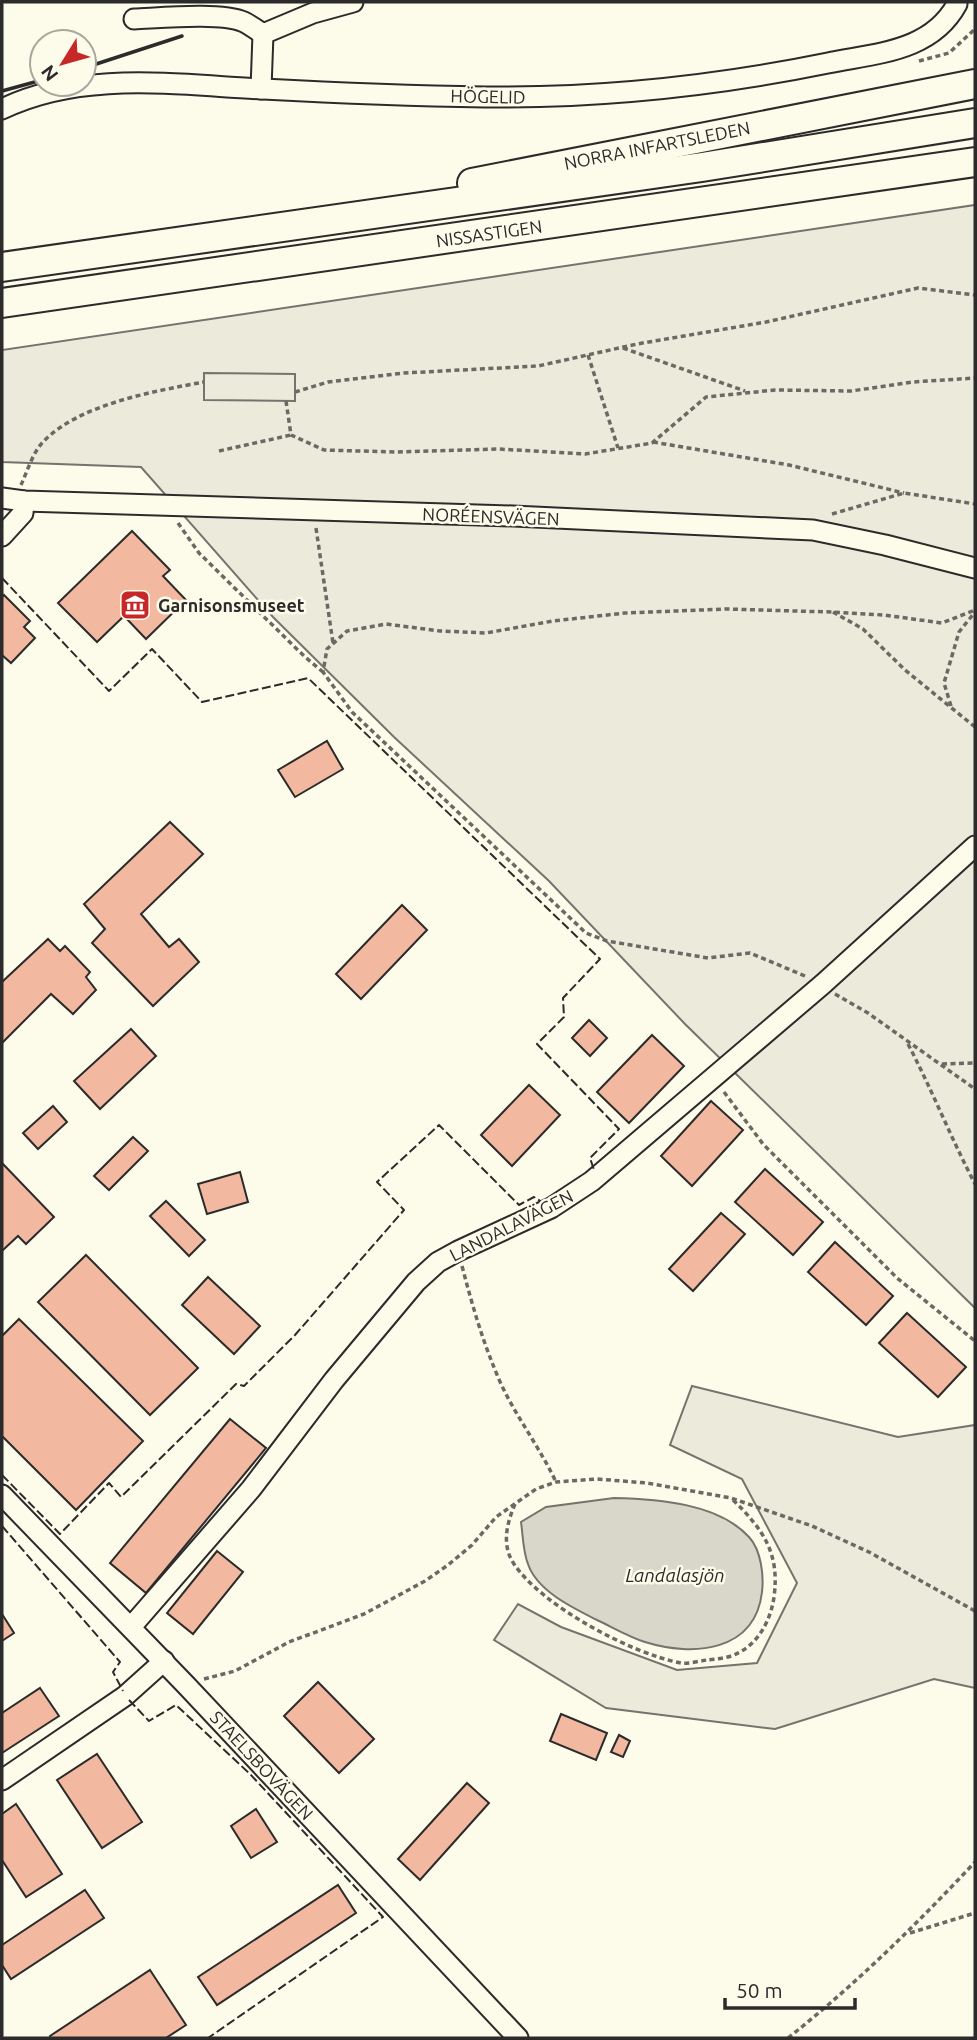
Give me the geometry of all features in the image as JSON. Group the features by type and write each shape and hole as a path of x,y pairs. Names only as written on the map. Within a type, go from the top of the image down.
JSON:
{"highway":[{"name":"NORRA INFARTSLEDEN","path":"341,218 487,179 975,84"},
{"path":"2,267 702,167 975,123"},
{"name":"NISSASTIGEN","path":"2,303 975,162"}],"street":[{"path":"262,34 313,13 353,2"},
{"name":"HÖGELID","path":"2,109 22,99 95,85 176,84 541,97 656,89 742,79 892,51 918,42 935,32 962,4"},
{"path":"134,19 184,16 224,18 243,21 262,34"},
{"path":"261,89 262,34"},
{"path":"2,536 23,513 13,500"},
{"name":"NORÉENSVÄGEN","path":"13,500 513,516 813,530 975,568"},
{"name":"LANDALAVÄGEN","path":"131,1628 251,1489 334,1380 416,1282 438,1262 551,1208 592,1181 823,984 975,846"},
{"name":"STAELSBOVÄGEN","path":"2,1494 186,1684 518,2038"},
{"path":"2,1780 125,1696 164,1661"}],"path":[{"path":"295,393 328,382 404,373 538,366 621,347 766,322 918,288 975,295"},
{"path":"621,347 748,393"},
{"path":"588,355 618,448"},
{"path":"653,442 706,397 775,390 851,391 913,382 975,378"},
{"path":"13,500 42,442 73,421 119,400 204,382"},
{"path":"286,401 291,435"},
{"path":"219,451 291,435 324,450 395,452 498,449 585,454 653,442 789,465 904,493 975,504"},
{"path":"826,516 904,493"},
{"path":"167,506 199,553 323,672 352,712 586,933 620,944 708,958 750,953 823,984 975,1089"},
{"path":"313,511 333,643"},
{"path":"323,672 327,649 347,631 386,624 440,631 486,633 553,621 625,613 727,609 884,615 942,623 975,611"},
{"path":"951,706 944,683 959,632 975,611"},
{"path":"831,612 863,629 905,670 975,727"},
{"path":"907,1042 930,1085 952,1141 975,1184"},
{"path":"940,1064 975,1063"},
{"path":"713,1077 763,1144 897,1278 975,1341"},
{"path":"458,1251 477,1327 502,1385 556,1482"},
{"path":"186,1684 234,1671 289,1642 364,1614 425,1581 472,1545 496,1517 536,1489 556,1482 597,1479 647,1483 731,1498 812,1526 869,1552 975,1611"},
{"path":"515,1504 506,1524 507,1543 513,1563 545,1595 575,1617 613,1638 683,1664 738,1654 766,1626 776,1570 771,1550 760,1530 731,1498"},
{"path":"788,2038 839,1997 907,1934 975,1862"},
{"path":"907,1934 975,1913"}],"shaded area":[{"path":"975,205 975,1308 685,1024 549,881 394,737 273,617 141,467 2,462 2,350"},
{"path":"204,373 295,374 295,401 204,400"},
{"path":"692,1386 898,1437 975,1425 975,1688 934,1679 775,1729 606,1708 494,1640 518,1604 561,1627 677,1670 757,1663 797,1583 742,1479 670,1445"}],"water":[{"name":"Landalasjön","path":"614,1498 667,1502 704,1510 736,1526 749,1537 759,1556 763,1585 757,1612 748,1627 735,1638 719,1645 701,1649 664,1647 633,1637 567,1604 547,1590 533,1574 526,1559 521,1522 546,1507"}],"building":[{"path":"132,531 170,570 163,576 186,600 146,639 124,616 97,642 58,603"},
{"path":"4,595 30,621 24,627 35,638 11,663 2,655"},
{"path":"327,741 343,769 295,797 278,770"},
{"path":"170,822 203,854 141,914 169,947 179,939 199,962 153,1006 92,943 105,929 84,904"},
{"path":"402,905 427,930 361,999 336,974"},
{"path":"48,939 60,951 65,946 90,972 86,977 96,990 73,1014 51,994 2,1043 2,982"},
{"path":"589,1020 607,1038 590,1056 572,1038"},
{"path":"131,1029 156,1056 100,1109 74,1081"},
{"path":"652,1035 684,1066 629,1123 597,1092"},
{"path":"529,1085 560,1115 512,1166 481,1135"},
{"path":"711,1101 743,1130 692,1186 661,1156"},
{"path":"53,1106 67,1122 38,1149 23,1133"},
{"path":"133,1137 148,1151 109,1190 94,1176"},
{"path":"2,1163 54,1217 26,1244 18,1236 2,1251"},
{"path":"765,1169 823,1222 793,1255 735,1202"},
{"path":"240,1172 248,1202 207,1214 198,1184"},
{"path":"166,1201 205,1240 189,1256 150,1216"},
{"path":"721,1213 745,1234 693,1291 669,1269"},
{"path":"835,1242 893,1296 866,1325 808,1272"},
{"path":"86,1255 198,1368 150,1415 38,1302"},
{"path":"208,1277 260,1326 234,1354 182,1305"},
{"path":"907,1313 966,1367 938,1397 879,1343"},
{"path":"19,1319 143,1441 76,1510 2,1436 2,1336"},
{"path":"230,1419 266,1448 146,1593 110,1563"},
{"path":"217,1551 243,1572 193,1634 167,1613"},
{"path":"2,1614 14,1633 2,1641"},
{"path":"318,1682 374,1739 339,1773 284,1716"},
{"path":"40,1688 59,1716 2,1753 2,1713"},
{"path":"561,1714 607,1733 596,1760 550,1741"},
{"path":"619,1735 630,1741 623,1757 611,1752"},
{"path":"97,1754 142,1822 102,1848 57,1780"},
{"path":"467,1783 489,1803 420,1880 398,1859"},
{"path":"16,1804 62,1874 26,1897 2,1860 2,1814"},
{"path":"256,1809 277,1842 251,1858 231,1826"},
{"path":"338,1885 356,1913 217,2005 198,1977"},
{"path":"85,1890 104,1918 11,1979 2,1965 2,1945"},
{"path":"150,1970 186,2025 166,2038 51,2038 50,2036"}],"fence":[{"path":"2,578 109,691 152,649 202,702 308,678 600,959 563,998 564,1017 537,1044 619,1129 590,1158 594,1170"},
{"path":"2,1475 60,1534 109,1483 121,1497 236,1384 244,1386 295,1335 404,1210 377,1182 439,1125 519,1205 534,1197 542,1202 547,1200"},
{"path":"2,1526 120,1662 113,1672 123,1691"},
{"path":"129,1700 149,1721 176,1705 250,1774 383,1917 208,2038"}],"wall":[{"path":"98,63 182,36"},
{"path":"2,91 28,84"}],"place":[{"name":"Garnisonsmuseet","path":"135,605"}]}
